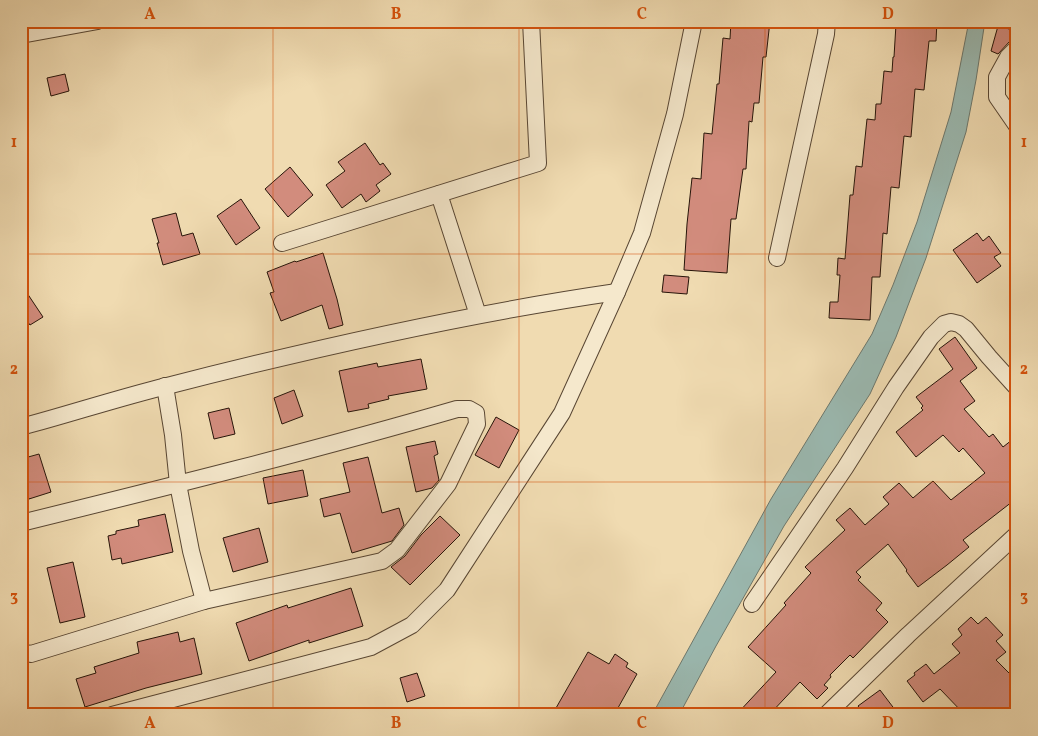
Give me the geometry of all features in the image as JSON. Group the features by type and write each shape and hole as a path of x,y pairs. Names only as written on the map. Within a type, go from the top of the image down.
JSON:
{"street":[{"path":"21,35 98,21"},
{"path":"282,243 538,163 531,21"},
{"path":"112,715 371,647 412,625 447,590 562,413 617,292 642,233 675,114 694,21"},
{"path":"777,258 826,34 827,21"},
{"path":"1017,48 1008,57 997,77 997,96 1017,126"},
{"path":"439,194 478,315"},
{"path":"21,427 165,386 384,334 548,302 617,292"},
{"path":"752,604 845,468 896,387 931,338 944,324 951,322 959,324 966,329 989,358 1016,387"},
{"path":"165,386 178,484 191,551 204,601"},
{"path":"21,523 371,434 457,410 469,408 476,413 477,424 448,484 396,550 382,561 204,601 31,654 21,652"},
{"path":"826,715 908,635 1017,534"}],"water":[{"path":"969,21 985,21 966,132 926,258 896,337 870,394 784,526 679,715 652,715 771,499 872,334 917,222 951,112"}],"building":[{"path":"731,21 770,21 766,57 763,57 759,103 754,103 752,122 749,121 746,169 743,169 736,219 731,219 727,273 684,270 692,178 701,179 704,133 712,134 723,38 730,39"},
{"path":"903,21 937,21 936,41 929,41 924,90 915,89 911,137 904,136 899,188 891,187 887,234 883,233 880,277 872,277 870,320 829,318 830,302 838,302 840,275 837,275 838,258 845,259 850,195 853,195 856,166 862,167 867,119 875,120 876,104 881,104 884,71 892,72 896,24 903,25"},
{"path":"998,26 1013,30 1010,41 998,54 991,51"},
{"path":"65,74 69,91 51,96 47,78"},
{"path":"365,143 380,165 383,163 391,174 376,185 380,191 366,202 361,194 342,208 326,185 345,171 338,162"},
{"path":"290,167 313,195 288,217 265,189"},
{"path":"241,199 260,228 236,245 217,216"},
{"path":"176,213 182,236 193,233 200,254 163,265 152,219"},
{"path":"977,233 983,241 989,236 1001,253 994,257 1001,266 977,283 953,250"},
{"path":"323,253 343,325 329,329 322,305 281,321 270,293 274,292 267,272"},
{"path":"664,275 689,277 687,294 662,292"},
{"path":"21,284 43,317 30,325 21,313"},
{"path":"955,337 977,368 960,381 975,401 964,409 989,437 993,434 1003,447 1017,436 1017,498 963,540 969,547 918,587 888,544 856,572 861,577 858,580 882,603 876,610 888,622 853,658 850,655 830,675 831,677 824,685 828,688 817,699 800,682 769,715 736,715 776,672 748,647 786,605 784,603 811,573 805,567 845,530 836,520 850,508 865,525 889,504 883,497 899,483 913,498 933,481 951,500 985,473 963,448 959,452 943,435 916,457 896,432 923,410 921,408 923,406 916,397 953,369 939,349"},
{"path":"421,359 427,389 388,396 389,399 368,404 369,408 348,412 339,371 377,363 378,367"},
{"path":"294,390 303,416 282,424 274,398"},
{"path":"229,408 235,434 214,439 208,413"},
{"path":"496,417 519,430 499,468 475,455"},
{"path":"435,441 438,454 434,456 439,480 432,488 416,492 406,447"},
{"path":"39,454 51,492 29,499 21,475 21,459"},
{"path":"368,457 382,513 399,508 404,525 392,541 352,553 340,513 324,517 320,499 350,492 343,463"},
{"path":"303,470 308,496 268,504 263,478"},
{"path":"165,514 173,552 122,564 121,558 112,560 108,536 116,534 116,531 139,526 138,520"},
{"path":"440,516 460,535 410,585 391,567 405,556 421,535"},
{"path":"259,528 268,562 233,572 223,538"},
{"path":"73,562 85,617 60,623 47,568"},
{"path":"351,588 363,626 309,643 309,640 249,661 236,623 287,605 288,608"},
{"path":"971,617 978,624 986,617 1003,635 996,641 1006,652 996,660 1017,681 1017,715 965,715 940,689 923,702 907,681 926,664 934,674 960,653 952,644 962,635 958,629"},
{"path":"178,632 180,642 194,638 202,674 146,688 85,707 76,679 96,673 94,667 139,653 137,642"},
{"path":"588,652 609,664 615,654 628,663 626,667 637,674 614,715 552,715"},
{"path":"417,673 425,696 407,702 400,678"},
{"path":"880,690 899,715 865,715 858,706"}]}
